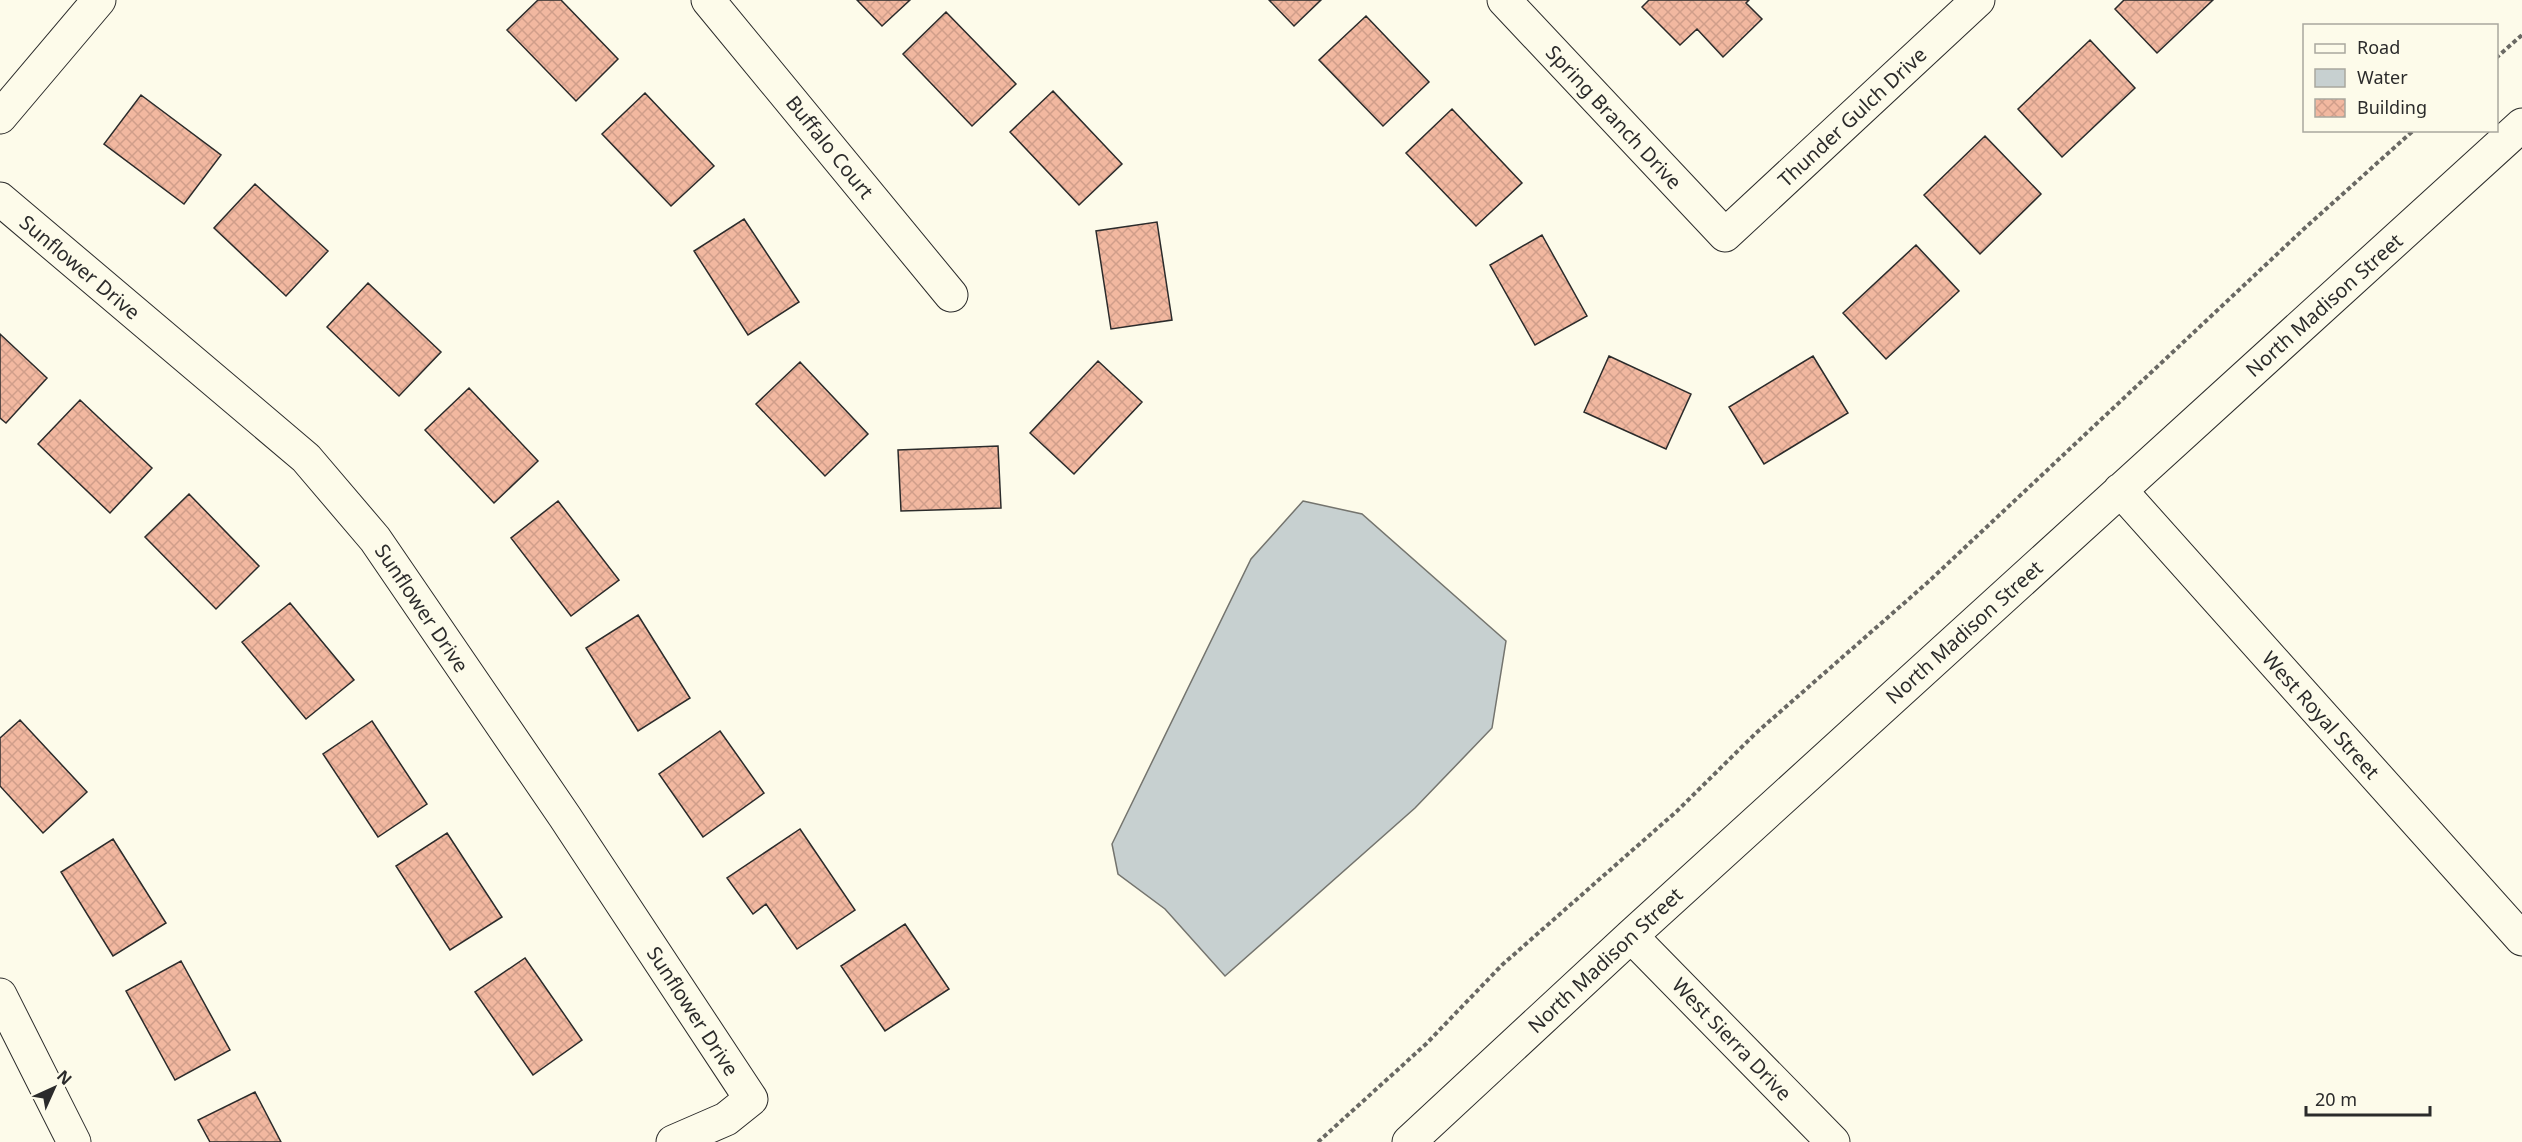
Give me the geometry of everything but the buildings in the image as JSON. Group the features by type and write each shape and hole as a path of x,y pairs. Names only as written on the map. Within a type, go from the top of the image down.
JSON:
{"street":[{"path":"0,117 99,0"},
{"name":"Buffalo Court","path":"708,0 951,295"},
{"name":"Spring Branch Drive","path":"1504,0 1725,235"},
{"name":"Thunder Gulch Drive","path":"1725,235 1978,0"},
{"name":"North Madison Street","path":"1409,1142 1631,936 2522,125"},
{"name":"Sunflower Drive","path":"0,199 306,458 375,539 565,817 752,1099 726,1119 674,1142"},
{"name":"West Royal Street","path":"2120,490 2522,939"},
{"name":"West Sierra Drive","path":"1631,936 1833,1142"},
{"path":"0,995 74,1142"}],"path":[{"path":"2498,56 2522,35"},
{"path":"1318,1142 1426,1044 1502,965 1677,811 1756,733 1927,583 2307,226 2412,132"}],"water":[{"path":"1303,501 1362,514 1506,641 1492,728 1415,808 1225,976 1165,909 1118,874 1112,844 1251,559"}]}
